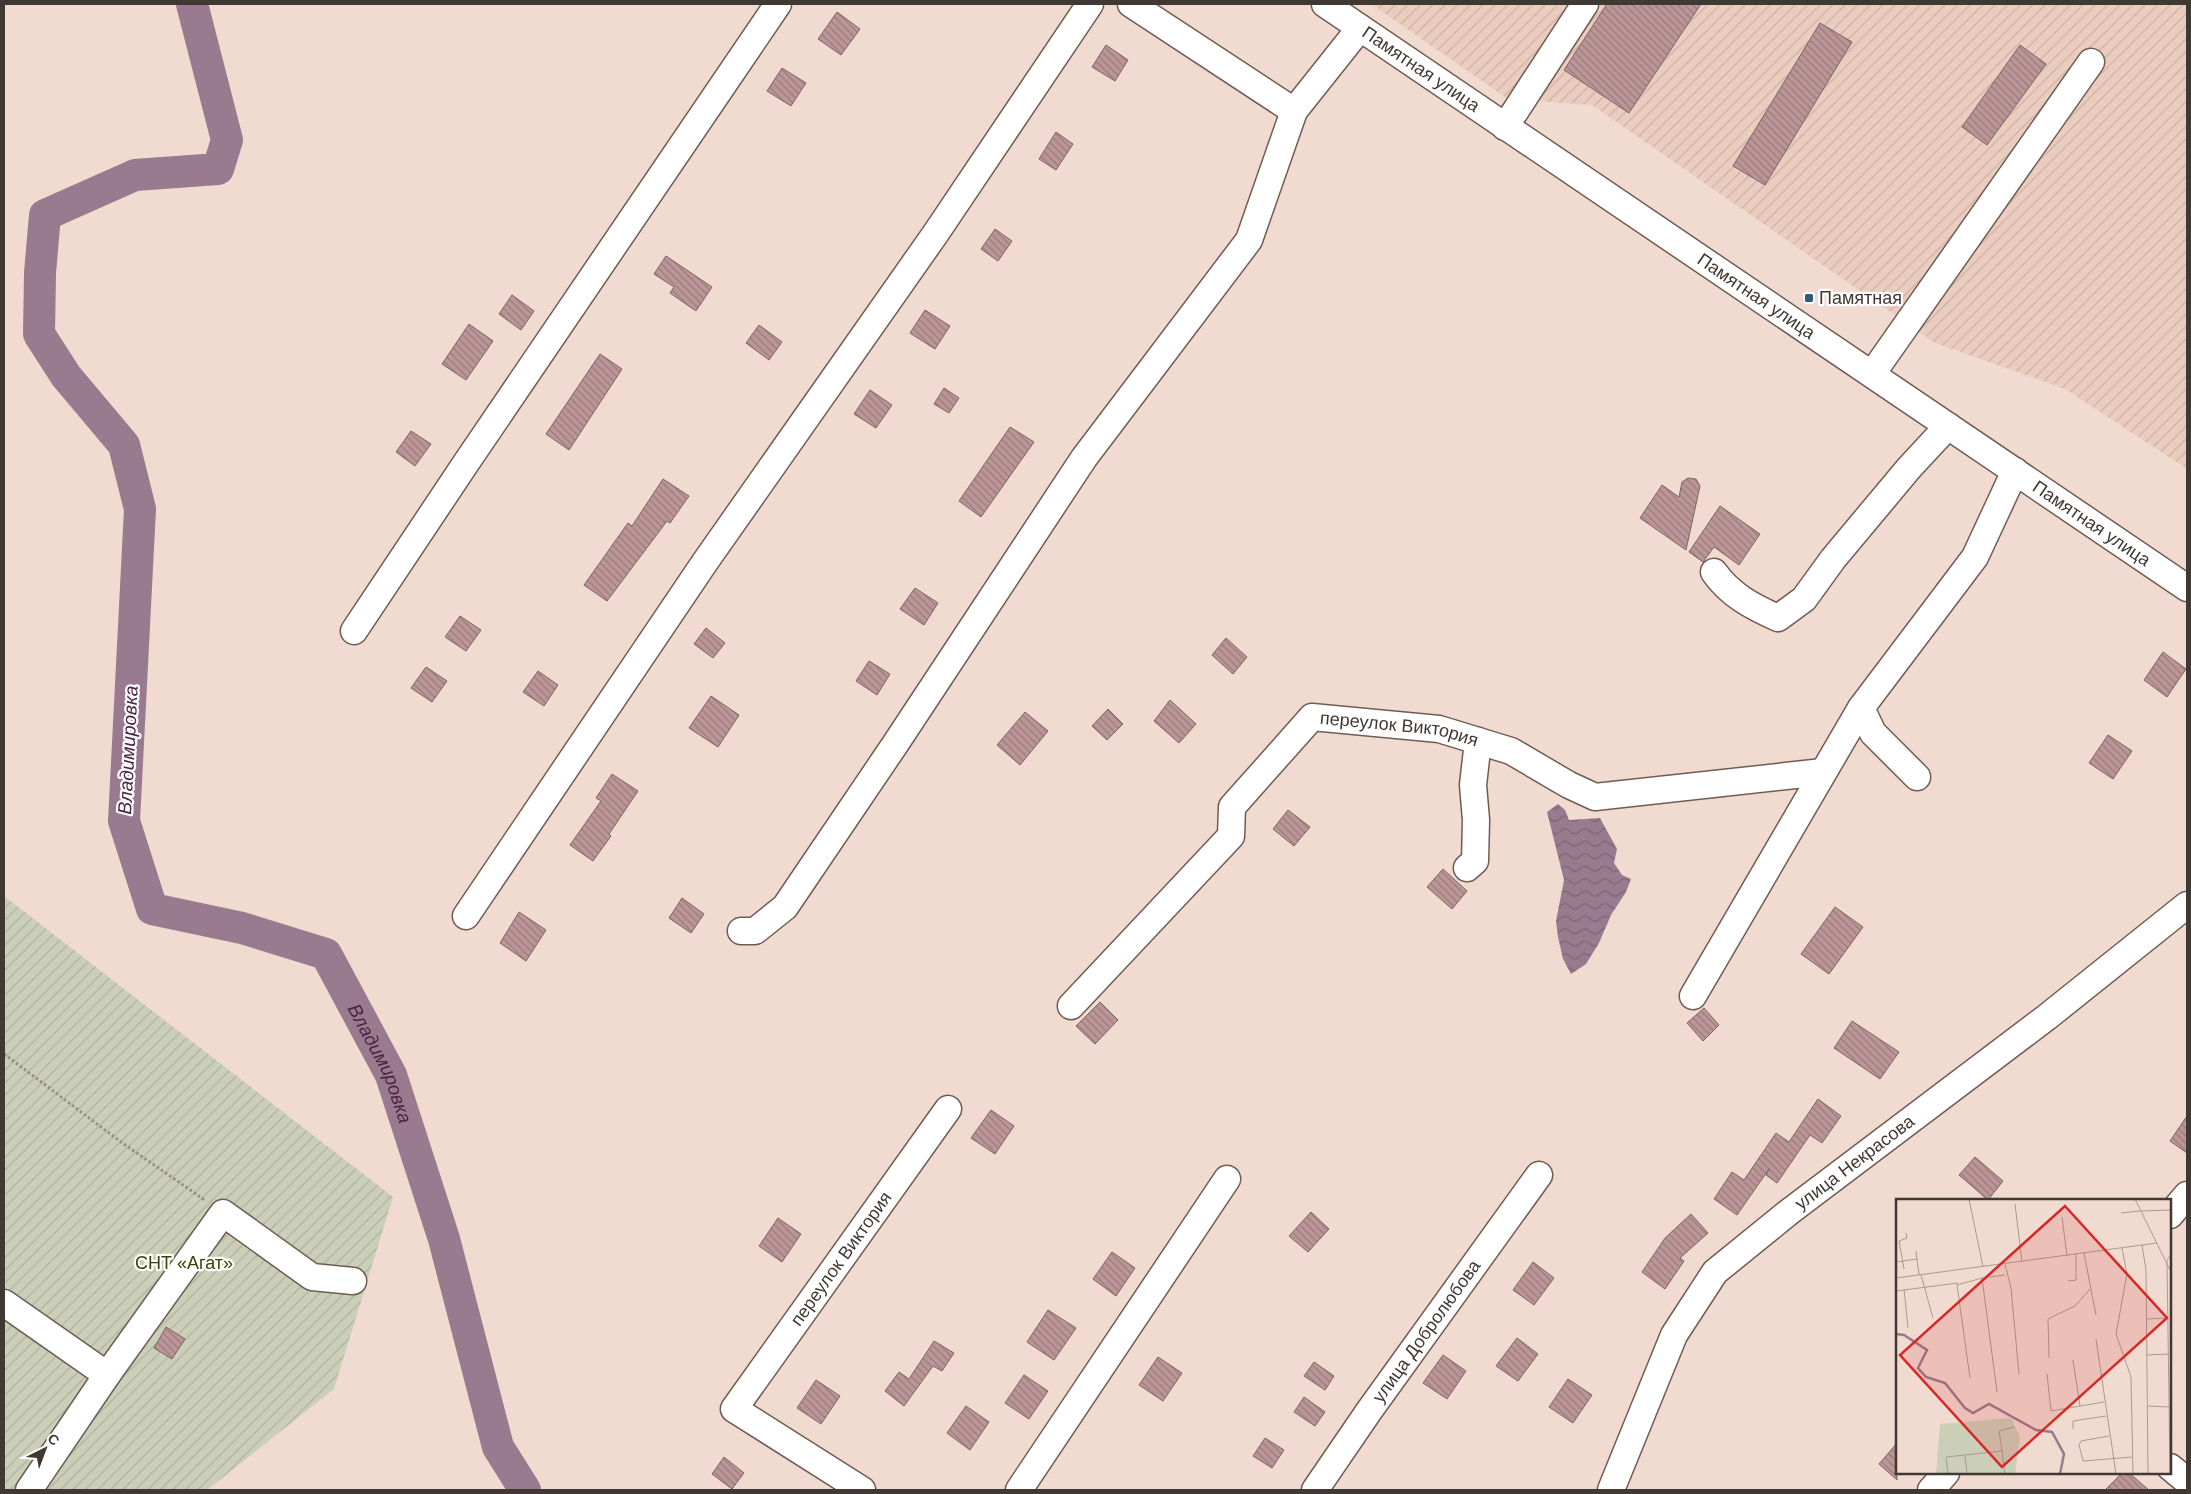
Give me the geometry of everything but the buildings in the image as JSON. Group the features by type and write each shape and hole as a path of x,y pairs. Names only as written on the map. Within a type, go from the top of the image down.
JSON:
{"street":[{"path":"354,631 778,4"},
{"path":"466,916 705,562 936,232 1090,4"},
{"path":"1131,4 1294,111"},
{"name":"Памятная улица","path":"1325,4 2187,588"},
{"path":"1505,127 1585,4"},
{"path":"741,931 755,931 785,907 1084,458 1249,240 1294,111 1360,28"},
{"path":"1872,374 2091,62"},
{"path":"1714,572 1723,585 1751,606 1778,618 1804,599 1833,559 1909,468 1948,426"},
{"path":"1693,996 1861,708 1975,557 2015,471"},
{"path":"1861,708 1873,733 1916,777"},
{"name":"переулок Виктория","path":"1071,1006 1231,836 1232,807 1312,717 1439,729 1511,751 1569,785 1595,797 1823,772"},
{"path":"1468,868 1474,861 1476,820 1473,785 1478,741"},
{"name":"улица Некрасова","path":"1611,1490 1674,1336 1715,1272 1797,1206 2047,1016 2187,905"},
{"name":"переулок Виктория","path":"862,1490 734,1409 948,1108"},
{"name":"улица Добролюбова","path":"1315,1490 1369,1411 1539,1175"},
{"path":"1019,1490 1228,1179"},
{"path":"2171,1214 2187,1195"},
{"path":"29,1490 107,1375 223,1213 312,1277 353,1281"},
{"path":"4,1303 107,1375"},
{"path":"2171,1468 2187,1481"},
{"path":"1931,1490 1945,1474"}],"path":[{"path":"4,1054 121,1142 223,1213"}],"shaded area":[{"path":"1371,4 2187,4 2187,469 2065,389 1935,343 1592,105 1508,99"}],"green space":[{"name":"СНТ «Агат»","path":"4,896 393,1197 334,1389 207,1490 4,1490"}],"water":[{"path":"1558,804 1565,810 1569,820 1600,818 1617,849 1614,863 1622,875 1631,879 1626,892 1611,915 1599,943 1586,964 1571,974 1563,959 1558,937 1556,921 1564,880 1547,812"}],"waterway":[{"name":"Владимировка","path":"192,4 227,140 218,169 135,175 45,215 40,273 39,334 66,376 124,445 140,509 124,821 152,909 242,928 326,954 391,1075 444,1239 498,1447 525,1490"}],"place":[{"name":"Памятная","path":"1809,298"}]}
